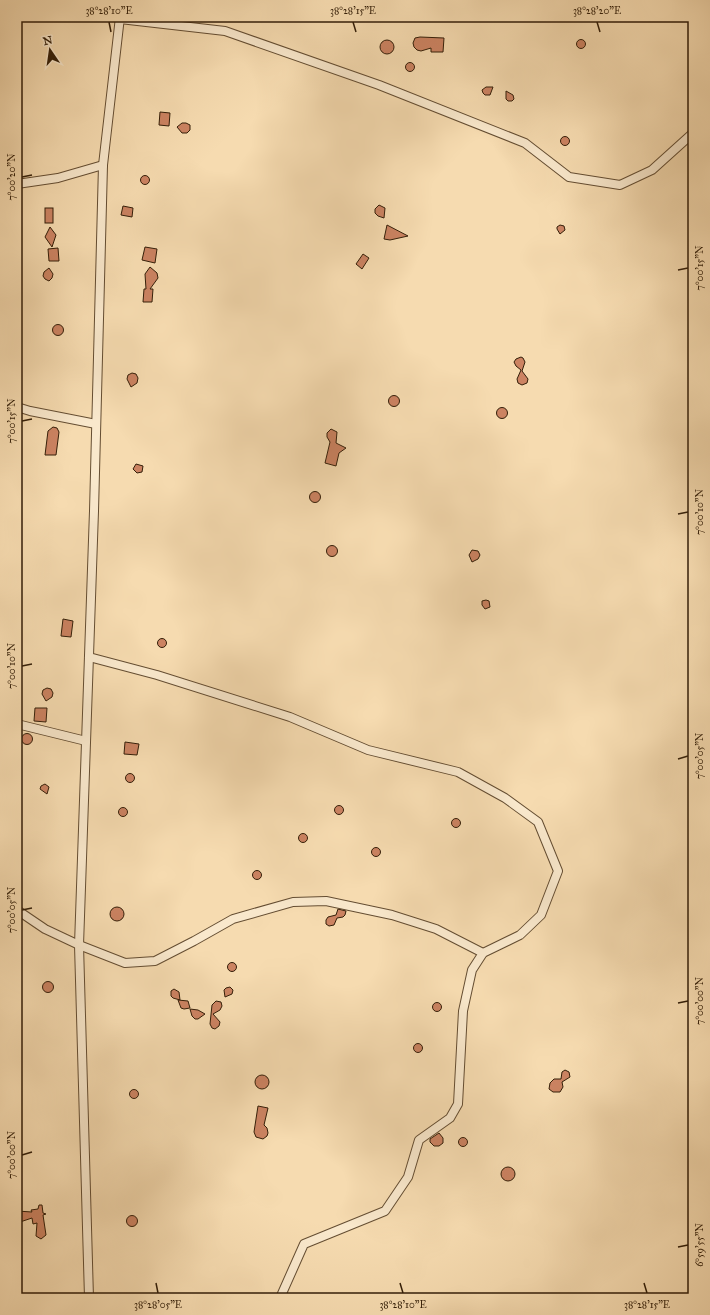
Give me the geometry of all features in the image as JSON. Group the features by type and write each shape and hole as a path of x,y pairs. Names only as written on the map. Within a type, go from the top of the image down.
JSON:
{"street":[{"path":"89,1298 78,945 89,656 103,165 120,18 225,31 379,85 526,143 569,177 620,185 652,170 693,133"},
{"path":"17,184 58,178 103,165"},
{"path":"17,407 96,424"},
{"path":"89,656 157,675 290,717 368,750 458,772 505,798 538,822 558,872 541,915 520,935 483,953 472,970 463,1011 458,1104 450,1118 419,1140 408,1177 385,1211 304,1244 280,1298"},
{"path":"17,724 86,741"},
{"path":"17,910 45,929 78,945 125,963 155,961 234,919 293,902 326,901 392,915 436,929 483,953"}],"building":[{"path":"415,38 444,38 443,52 431,52 431,48 421,51 417,50 413,43"},
{"path":"387,40 392,42 394,47 392,52 387,54 382,52 380,47 382,42"},
{"path":"579,40 583,40 585,44 583,48 579,48 577,46 577,42"},
{"path":"408,63 412,63 414,67 412,71 408,71 406,69 406,65"},
{"path":"486,87 493,87 490,95 485,95 483,93 482,90"},
{"path":"506,91 513,95 514,99 512,101 508,101 506,99"},
{"path":"160,112 170,113 169,126 159,125"},
{"path":"182,123 190,125 190,130 187,133 182,133 177,127"},
{"path":"563,137 567,137 569,141 567,145 563,145 561,143 561,139"},
{"path":"145,175 150,180 145,185 140,180"},
{"path":"379,205 385,208 384,218 375,213 375,209"},
{"path":"123,206 133,208 132,217 121,215"},
{"path":"45,208 53,208 53,223 45,223"},
{"path":"387,225 408,236 390,240 384,239"},
{"path":"560,225 564,226 565,230 560,234 557,227"},
{"path":"50,227 56,235 52,247 45,237"},
{"path":"145,247 157,249 155,263 142,260"},
{"path":"58,248 59,261 49,261 48,249"},
{"path":"363,254 369,258 362,269 356,264"},
{"path":"150,267 157,273 158,278 150,289 153,289 152,302 143,302 144,289 146,289 145,274"},
{"path":"49,268 53,274 49,281 43,276 44,272"},
{"path":"56,325 60,325 62,326 62,334 56,335 53,332 53,328"},
{"path":"521,357 525,362 522,371 528,379 527,383 522,385 518,383 517,379 521,370 514,362 516,359"},
{"path":"132,373 136,374 138,378 137,383 131,387 127,379 128,375"},
{"path":"394,395 398,397 400,401 398,405 394,407 390,405 388,401 390,397"},
{"path":"502,407 506,409 508,413 506,417 502,419 498,417 496,413 498,409"},
{"path":"53,427 57,428 59,432 56,455 45,455 48,431"},
{"path":"331,429 337,432 336,443 346,448 339,453 336,466 325,463 330,442 327,437 327,433"},
{"path":"136,464 143,466 142,472 137,473 133,469"},
{"path":"315,491 319,493 321,497 319,501 315,503 311,501 309,497 311,493"},
{"path":"332,545 336,547 338,551 336,555 332,557 328,555 326,551 328,547"},
{"path":"472,550 478,551 480,555 478,559 472,562 469,555"},
{"path":"482,601 489,601 490,607 485,609 482,605"},
{"path":"63,619 73,621 71,637 61,636"},
{"path":"162,638 167,643 162,648 157,643"},
{"path":"47,688 51,689 53,693 52,697 46,701 42,694 43,690"},
{"path":"35,708 47,708 46,722 34,721"},
{"path":"25,734 29,734 31,735 31,743 25,744 22,741 22,737"},
{"path":"125,742 139,744 137,755 124,754"},
{"path":"130,773 135,778 130,783 125,778"},
{"path":"45,784 49,787 47,794 40,789 41,786"},
{"path":"339,805 344,810 339,815 334,810"},
{"path":"123,807 128,812 123,817 118,812"},
{"path":"456,818 461,823 456,828 451,823"},
{"path":"303,833 308,838 303,843 298,838"},
{"path":"376,847 381,852 376,857 371,852"},
{"path":"257,870 262,875 257,880 252,875"},
{"path":"117,907 122,909 124,914 122,919 117,921 112,919 110,914 112,909"},
{"path":"338,909 346,911 345,915 337,918 334,925 329,926 326,924 326,920 328,917 336,915"},
{"path":"232,962 237,967 232,972 227,967"},
{"path":"46,982 50,982 52,983 52,991 46,992 43,989 43,985"},
{"path":"230,987 233,990 232,994 225,997 224,990"},
{"path":"174,989 179,992 180,1000 171,996 171,991"},
{"path":"178,1000 188,1001 190,1008 181,1008"},
{"path":"216,1001 221,1002 222,1006 220,1010 213,1014 220,1022 219,1026 215,1029 212,1028 210,1024 212,1005"},
{"path":"437,1002 442,1007 437,1012 432,1007"},
{"path":"190,1009 198,1010 205,1014 198,1019 195,1019 192,1016"},
{"path":"418,1043 423,1048 418,1053 413,1048"},
{"path":"565,1070 569,1072 570,1077 562,1082 563,1087 560,1092 553,1092 549,1089 550,1083 554,1079 561,1079 562,1072"},
{"path":"262,1075 267,1077 269,1082 267,1087 262,1089 257,1087 255,1082 257,1077"},
{"path":"134,1089 139,1094 134,1099 129,1094"},
{"path":"258,1106 268,1108 264,1125 267,1128 268,1133 263,1139 256,1137 254,1132"},
{"path":"439,1133 443,1138 443,1143 439,1146 434,1146 430,1142 430,1139"},
{"path":"463,1137 468,1142 463,1147 458,1142"},
{"path":"508,1167 513,1169 515,1174 513,1179 508,1181 503,1179 501,1174 503,1169"},
{"path":"39,1205 42,1205 43,1213 46,1214 43,1215 46,1235 41,1239 36,1236 37,1223 33,1224 32,1218 17,1223 17,1211 32,1212 31,1210 38,1209"},
{"path":"130,1216 134,1216 136,1217 136,1225 130,1226 127,1223 127,1219"}]}
